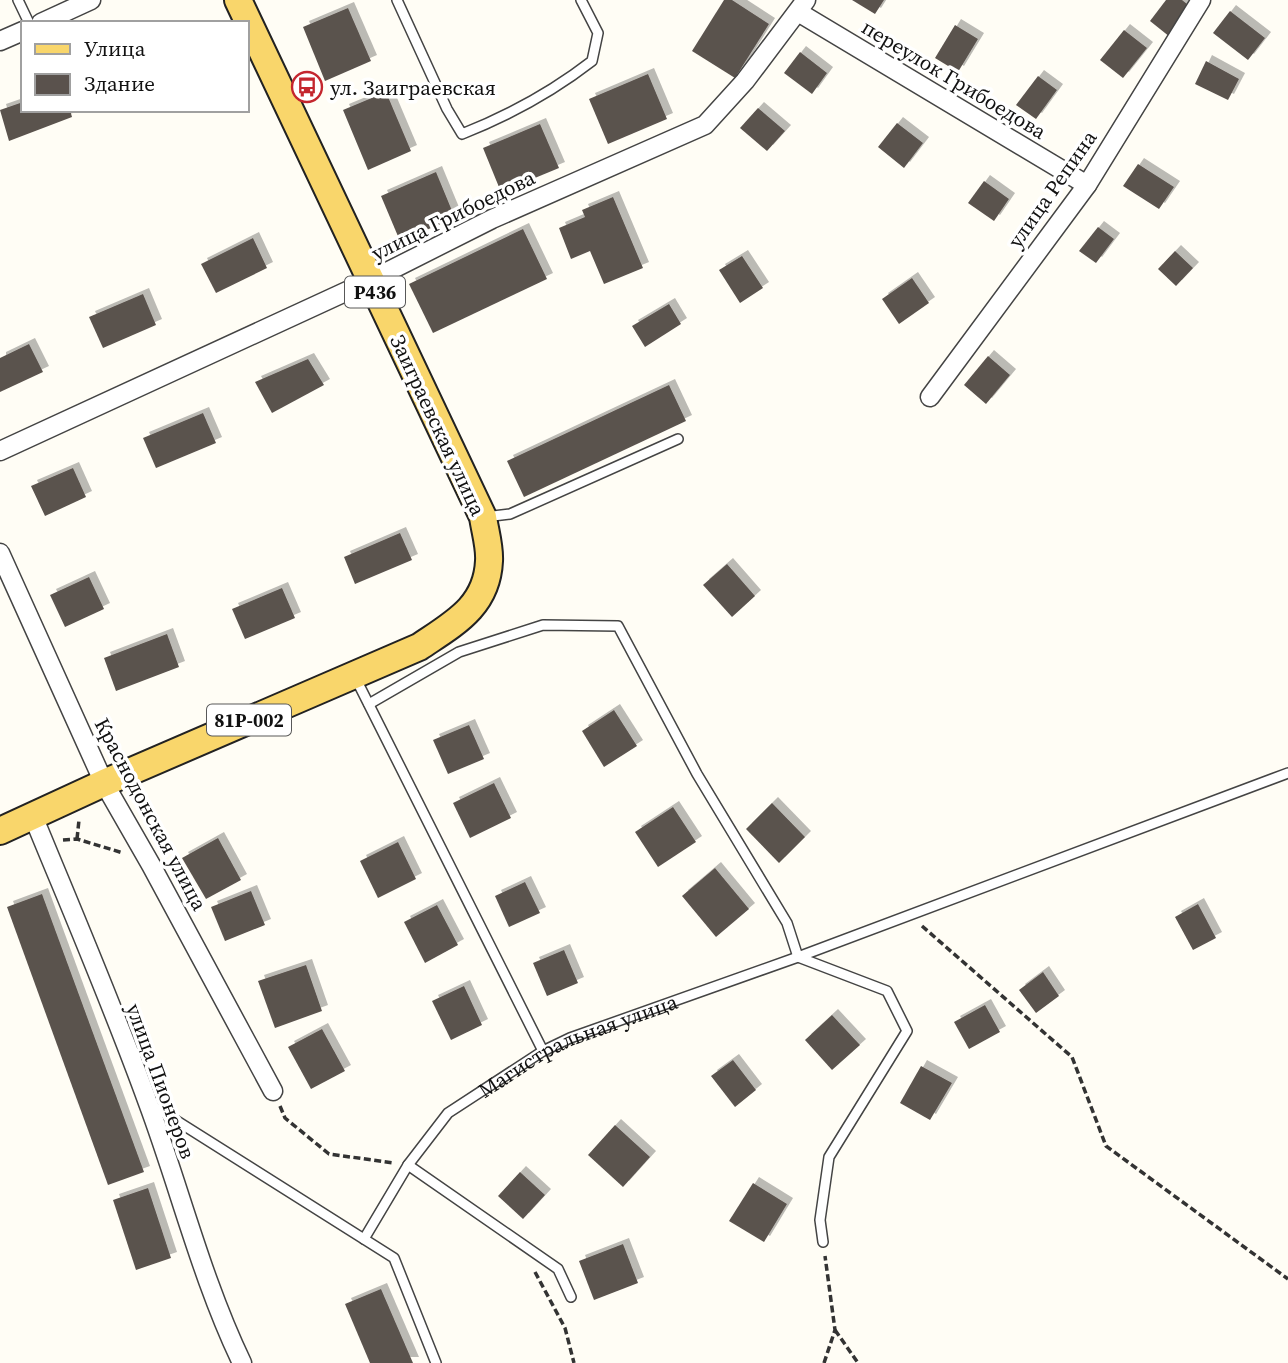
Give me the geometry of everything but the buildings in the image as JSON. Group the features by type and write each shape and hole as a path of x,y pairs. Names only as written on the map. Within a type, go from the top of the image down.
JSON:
{"main road":[{"name":"Заиграевская улица","path":"238,0 248,21"},
{"name":"Заиграевская улица","path":"248,21 483,517 489,560 485,590"},
{"name":"81Р-002","path":"0,831 104,783 419,647 464,617 485,590"}],"street":[{"path":"45,21 90,0"},
{"name":"улица Репина","path":"930,397 1087,185 1201,0"},
{"name":"улица Грибоедова","path":"0,451 369,281 492,219 705,125 745,81 802,6"},
{"name":"переулок Грибоедова","path":"802,6 1087,185"},
{"path":"0,41 21,32"},
{"name":"Краснодонская улица","path":"0,553 104,783 150,861 274,1091"},
{"name":"улица Пионеров","path":"33,816 148,1103 226,1331 242,1363"}],"lane":[{"path":"18,0 28,21"},
{"path":"397,0 447,109 463,134 557,87 592,61 598,33 581,0"},
{"path":"483,517 510,514 678,439"},
{"path":"369,704 459,652 543,625 618,626 697,774 787,923 798,957 887,991 907,1031 829,1157 820,1220 823,1242"},
{"path":"354,675 542,1051"},
{"name":"Магистральная улица","path":"364,1239 408,1165 448,1113 542,1051 570,1038 798,957 1288,773"},
{"path":"148,1103 394,1258 436,1363"},
{"path":"408,1165 558,1269 571,1297"}],"path":[{"path":"44,842 77,839 150,861"},
{"path":"910,915 1073,1057 1106,1146 1288,1279"},
{"path":"274,1091 285,1118 329,1154 408,1165"},
{"path":"517,1239 565,1328 574,1363"},
{"path":"823,1242 835,1330 824,1363"},
{"path":"835,1330 858,1363"}],"place":[{"name":"ул. Заиграевская","path":"307,87"}]}
